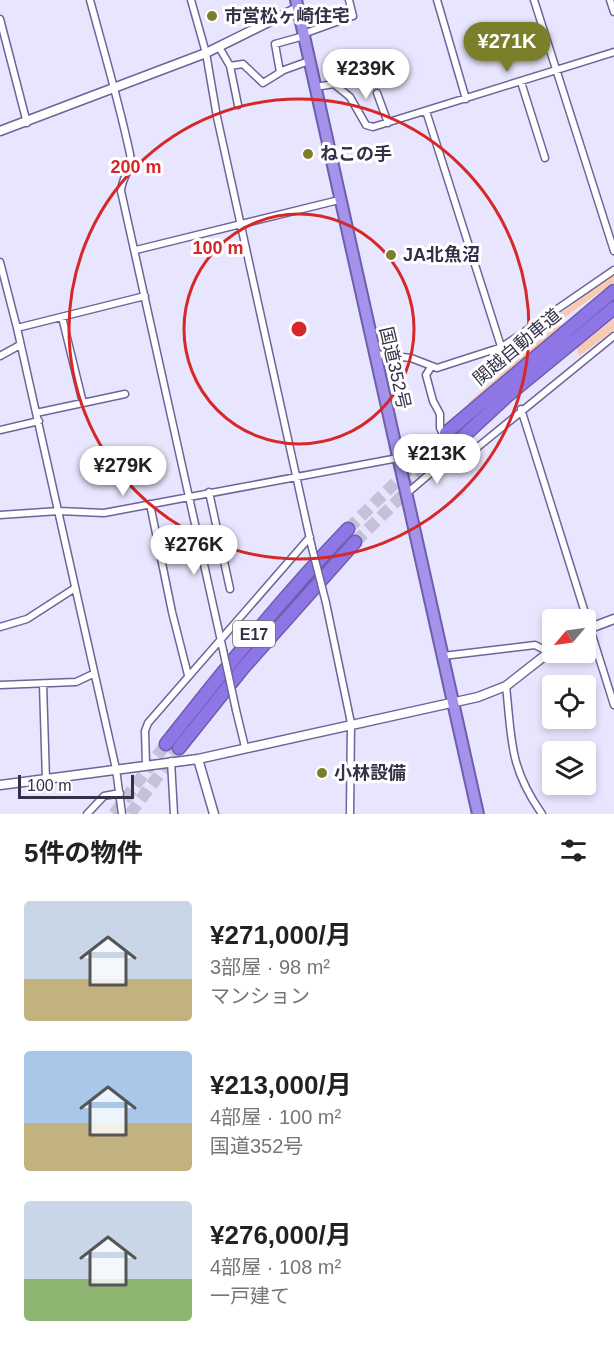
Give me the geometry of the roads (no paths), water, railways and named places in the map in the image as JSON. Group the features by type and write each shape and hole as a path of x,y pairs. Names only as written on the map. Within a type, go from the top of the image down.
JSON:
{"highway":[{"name":"国道352号","path":"296,4 478,814"},
{"name":"関越自動車道","path":"446,433 614,291"},
{"name":"関越自動車道","path":"453,450 507,396 614,308"},
{"name":"E17","path":"166,744 234,657 348,529"},
{"name":"E17","path":"179,748 259,650 355,542"}],"street":[{"path":"90,0 132,162 122,181 121,190 245,747"},
{"path":"191,0 206,53 217,117 299,477 312,548 351,723 350,814"},
{"path":"280,72 275,44 353,16 349,0"},
{"path":"437,0 466,99"},
{"path":"534,0 614,251"},
{"path":"610,0 614,12"},
{"path":"0,131 27,123 206,53 296,4"},
{"path":"0,19 27,123"},
{"path":"219,47 230,66 238,105"},
{"path":"315,87 334,84 350,97 369,128 614,52"},
{"path":"230,66 243,64 262,83 280,72 309,61"},
{"path":"521,82 545,158"},
{"path":"377,93 388,123"},
{"path":"426,111 505,359"},
{"path":"136,250 339,200"},
{"path":"0,262 18,328 59,511 93,674 116,769 122,814"},
{"path":"375,354 411,357 437,368 502,347 614,270"},
{"path":"18,328 145,296"},
{"path":"62,317 82,403"},
{"path":"453,450 472,453 521,409 614,336"},
{"path":"0,356 20,345"},
{"path":"431,367 426,375 433,401 440,414 440,428 453,450"},
{"path":"36,413 125,394"},
{"path":"521,409 581,609"},
{"path":"0,430 39,421"},
{"path":"406,494 453,450"},
{"path":"0,515 59,511 104,513 189,495 398,458"},
{"path":"209,492 230,589"},
{"path":"150,504 172,612 188,675"},
{"path":"146,764 145,731 148,723 219,638 310,537"},
{"path":"0,627 27,619 75,588"},
{"path":"596,625 614,619"},
{"path":"443,656 535,645 542,648"},
{"path":"596,654 614,705"},
{"path":"0,786 146,764 198,759 351,723 478,698 506,686 542,658"},
{"path":"0,684 76,682 93,674"},
{"path":"43,684 46,780"},
{"path":"506,686 514,761 525,790 542,814"},
{"path":"198,759 214,814"},
{"path":"171,761 174,814"},
{"path":"87,814 104,796 120,793"}],"tunnel":[{"path":"348,529 446,433"},
{"path":"355,542 453,446"},
{"path":"114,814 166,744"},
{"path":"130,814 179,748"}],"place":[{"name":"市営松ヶ崎住宅","path":"212,16"},
{"name":"ねこの手","path":"308,154"},
{"name":"JA北魚沼","path":"391,255"},
{"name":"小林設備","path":"322,773"}]}
